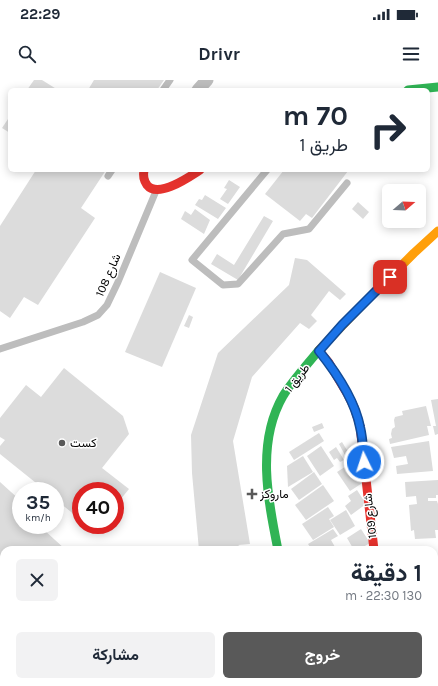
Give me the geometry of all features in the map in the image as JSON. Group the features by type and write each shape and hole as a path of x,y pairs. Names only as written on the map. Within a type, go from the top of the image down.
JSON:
{"street":[{"path":"200,88 207,80"},
{"path":"428,88 438,87"},
{"path":"144,172 146,184 151,189 156,190 162,190 169,187 196,172"},
{"name":"طريق 1","path":"277,546 266,483 266,463 269,437 277,409 282,398 299,374 342,325 438,231"},
{"name":"شارع 109","path":"319,351 329,363 348,395 354,406 360,426 374,546"}],"lane":[{"path":"265,172 192,260 223,285 238,284 283,234 309,229 347,183"},
{"name":"شارع 108","path":"0,349 83,322 98,315 107,305 118,282 156,190"}],"building":[{"path":"34,80 42,80 55,88 28,88"},
{"path":"94,80 164,80 158,88 89,88"},
{"path":"8,119 8,132 2,128"},
{"path":"35,172 105,172 81,208 95,218 38,305 24,297 10,318 0,311 0,226"},
{"path":"282,172 347,172 312,218 306,214 300,221 265,194"},
{"path":"229,180 240,187 228,204 220,199 227,189 224,188"},
{"path":"205,195 226,208 218,219 195,205 199,199 202,200"},
{"path":"358,202 369,212 363,219 352,209"},
{"path":"195,209 210,220 204,234 181,219 185,211 191,215"},
{"path":"264,216 273,221 238,280 211,264 217,254 234,265"},
{"path":"295,258 307,260 346,294 340,300 329,291 311,315 317,321 309,329 300,323 252,377 233,441 250,544 238,545 240,546 199,546 192,473 191,435 218,353 289,285"},
{"path":"160,272 196,288 162,367 125,352"},
{"path":"189,315 193,317 189,328 184,326"},
{"name":"كست","path":"64,368 123,416 129,434 102,468 120,482 72,482 72,513 64,506 64,482 35,482 0,454 0,446 5,440 0,437 0,418 26,385 41,397"},
{"path":"438,399 438,434 435,435 433,426 436,426 431,400"},
{"path":"426,406 431,426 427,426 429,435 390,444 389,439 392,438 392,429 395,427 395,417 403,415 402,411"},
{"path":"322,423 324,428 314,432 312,427"},
{"path":"319,433 324,441 294,460 289,452"},
{"path":"429,441 433,471 397,474 396,466 408,464 406,456 394,458 391,447"},
{"path":"342,442 350,455 346,457 339,444"},
{"path":"321,446 334,466 320,476 307,456"},
{"path":"336,447 344,460 340,462 337,458 334,460 329,452"},
{"path":"303,456 313,472 288,487 287,466"},
{"path":"351,463 364,482 350,491 337,472"},
{"path":"314,472 322,484 299,500 291,489"},
{"path":"438,480 438,495 436,495 436,498 428,498 428,501 437,501 438,504 438,530 435,530 436,538 415,539 414,530 411,531 409,505 417,504 416,496 406,497 405,482"},
{"path":"0,482 12,493 12,534 48,534 62,546 0,546"},
{"name":"كست","path":"124,485 129,489 124,495"},
{"path":"323,485 334,501 306,520 295,505"},
{"path":"357,490 366,504 351,515 345,506 351,501 348,496"},
{"path":"328,507 334,516 329,519 334,527 313,540 302,524"},
{"path":"346,510 355,526 340,535 330,520"},
{"path":"333,529 338,536 331,540 334,546 309,546 308,544"},
{"path":"361,529 370,543 365,546 352,546 347,538"}],"traffic: fast":[{"path":"428,88 438,87"},
{"path":"277,546 268,492 267,452 269,433 283,396 319,350"}],"traffic: slow":[{"path":"319,350 367,300 438,231"}],"traffic: jam":[{"path":"144,172 144,178 147,185 152,189 158,190 174,185 197,172"},
{"path":"319,351 329,363 348,395 354,407 360,426 374,546"}],"place":[{"name":"كست","path":"62,443"},
{"name":"ماروكز","path":"252,494"}],"route":[{"path":"364,462 360,426 354,406 329,363 319,351 342,325 390,277"}]}
